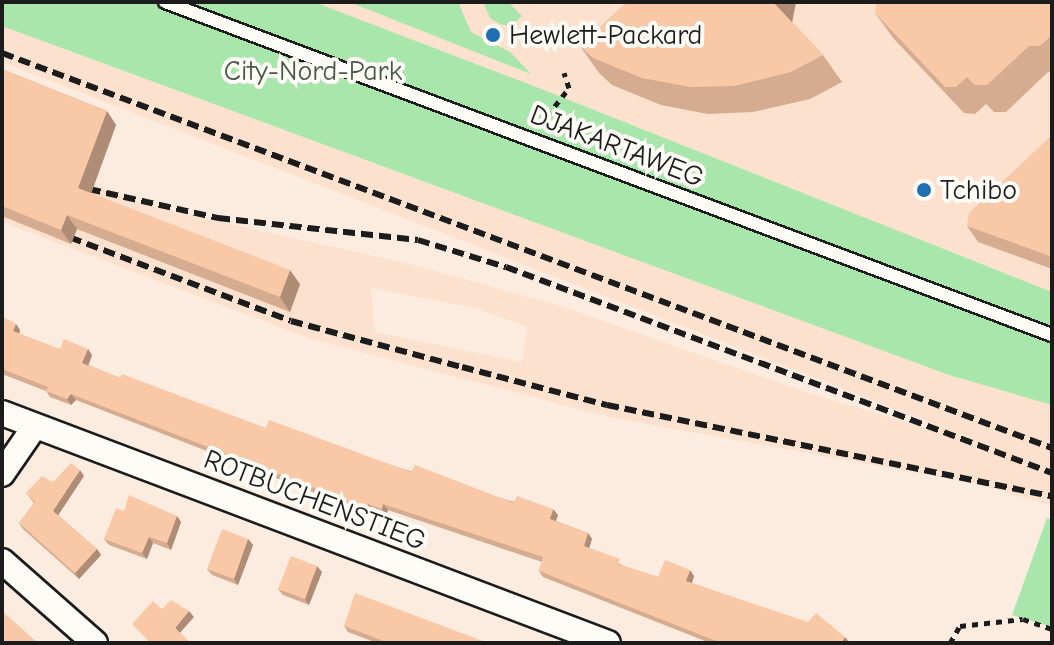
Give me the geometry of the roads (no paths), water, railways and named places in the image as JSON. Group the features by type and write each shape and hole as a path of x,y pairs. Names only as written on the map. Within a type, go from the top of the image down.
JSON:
{"street":[{"name":"ROTBUCHENSTIEG","path":"2,413 608,643"},
{"path":"2,474 35,426"},
{"path":"2,561 95,643"}],"lane":[{"name":"DJAKARTAWEG","path":"165,2 1052,335"}],"railway":[{"path":"2,53 1052,448"},
{"path":"71,185 218,218 418,240 506,267 1052,473"},
{"path":"53,231 291,321 462,367 607,405 1052,496"}],"place":[{"name":"Hewlett-Packard","path":"493,35"},
{"name":"Tchibo","path":"924,190"}],"park label":[{"name":"City-Nord-Park","path":"313,71"}]}
